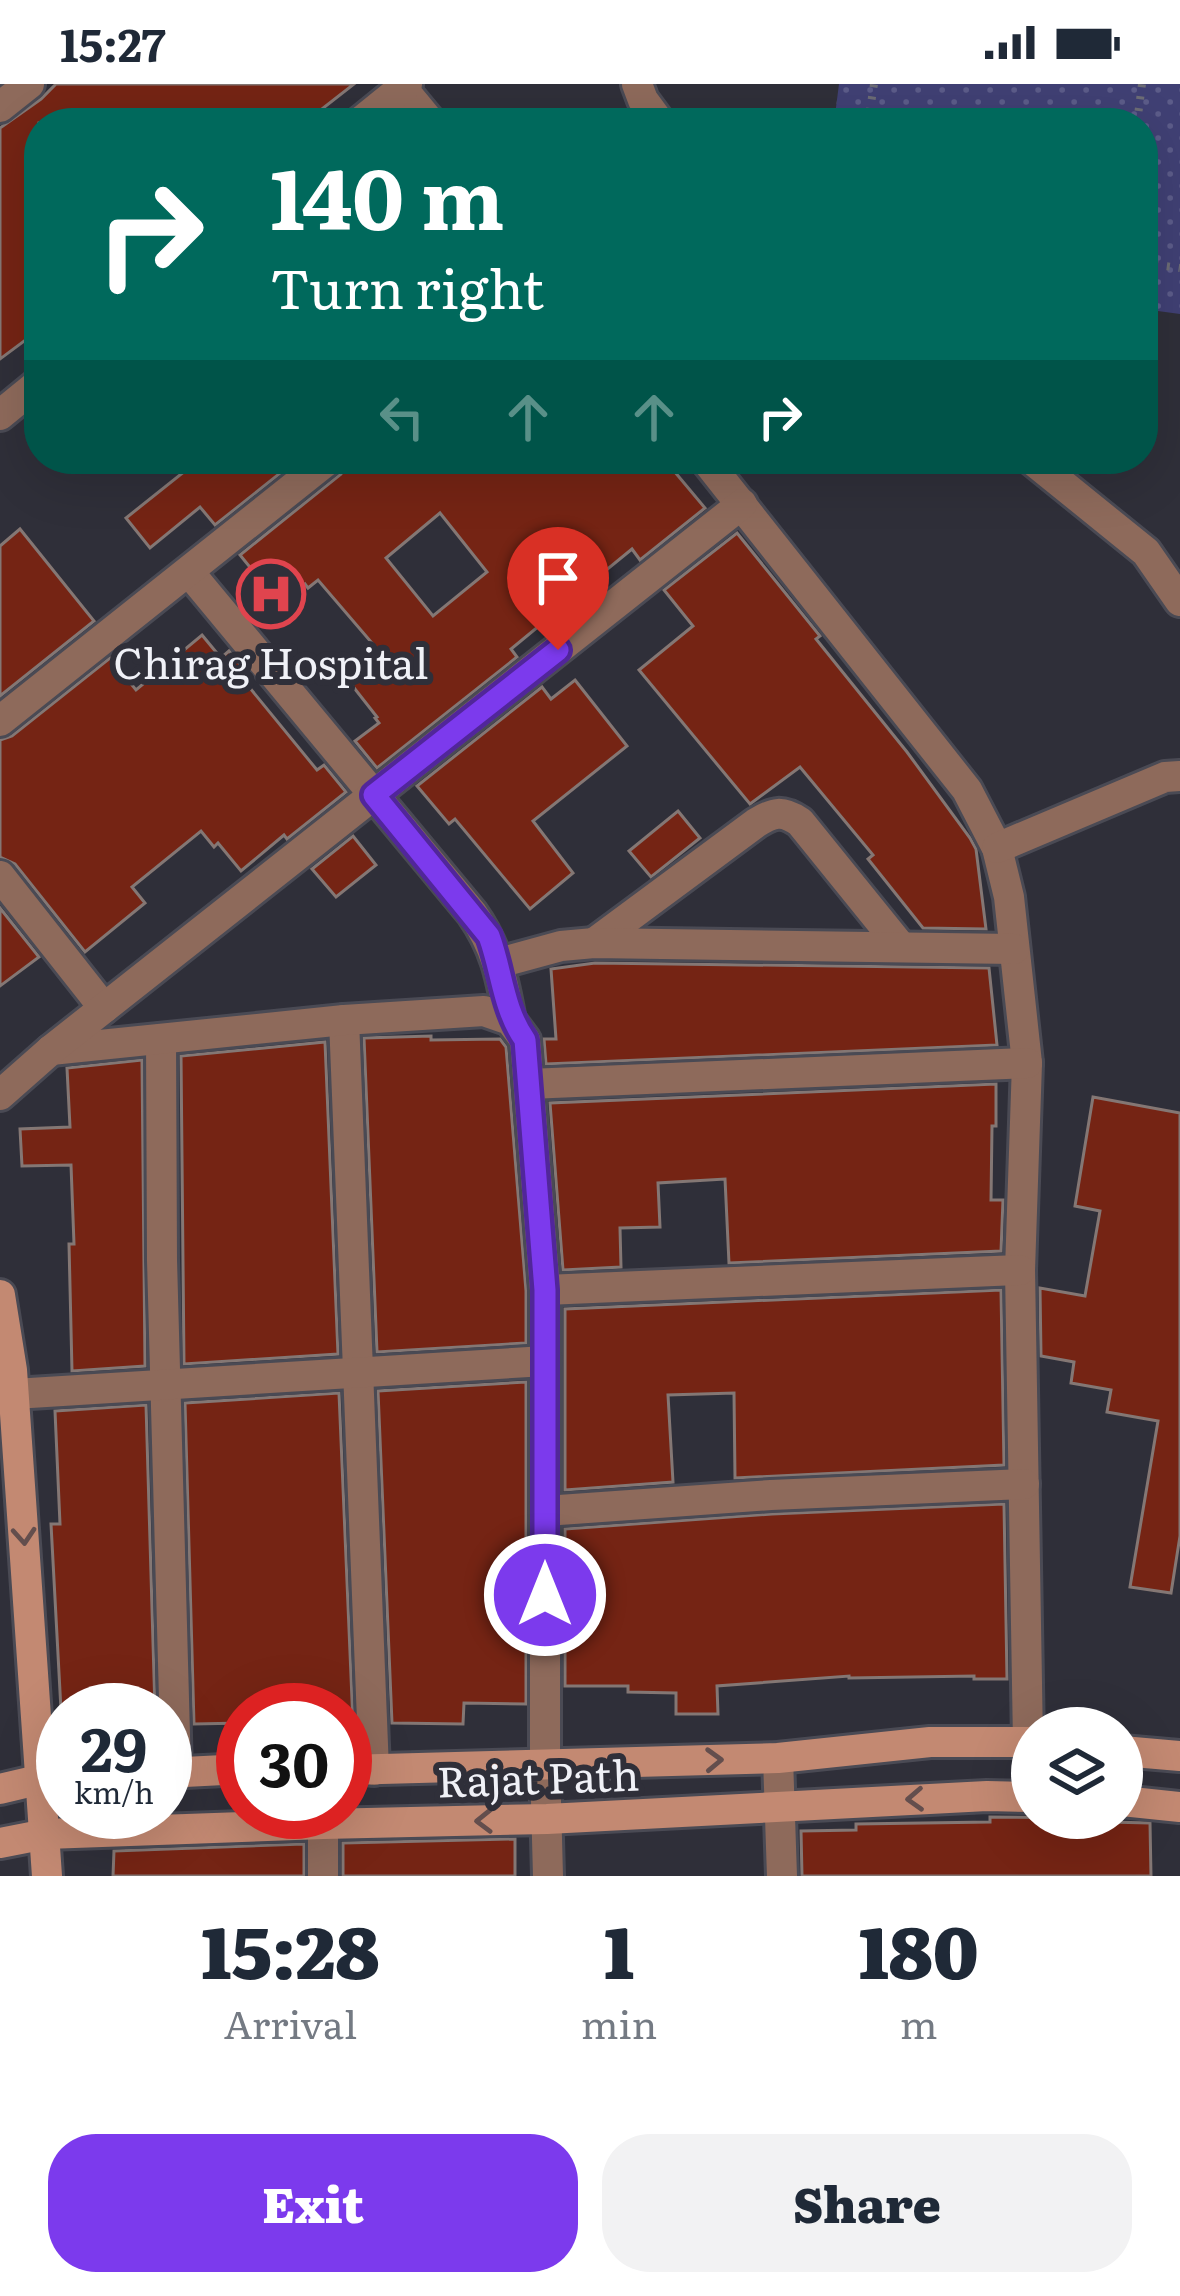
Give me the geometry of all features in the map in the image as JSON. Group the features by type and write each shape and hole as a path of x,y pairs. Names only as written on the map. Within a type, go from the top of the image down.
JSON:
{"street":[{"path":"0,107 28,84"},
{"path":"378,108 405,86"},
{"path":"0,415 24,395"},
{"path":"0,721 310,474"},
{"path":"717,474 967,790 997,848 1009,897 1027,1063 1020,1270 1029,1707"},
{"path":"1050,474 1146,551 1180,601"},
{"path":"0,1095 742,504"},
{"path":"189,572 489,936 510,1020 525,1040 545,1290 548,1876"},
{"path":"997,848 1165,777 1180,776"},
{"path":"594,943 756,823 771,814 788,814 901,947"},
{"path":"1,880 104,1008"},
{"path":"499,963 561,946 594,943 1014,949"},
{"path":"52,1050 344,1020 484,1011 510,1020"},
{"path":"344,1020 358,1373 360,1683"},
{"path":"161,1039 170,1683"},
{"path":"529,1084 1027,1063"},
{"path":"545,1290 1020,1270"},
{"path":"0,1295 43,1683"},
{"path":"14,1394 545,1361"},
{"path":"545,1510 1024,1484"},
{"name":"Rajat Path","path":"372,1770 778,1758 930,1742 1011,1742"},
{"path":"1143,1753 1180,1756"},
{"path":"778,1758 782,1876"},
{"path":"0,1789 36,1781"},
{"name":"Rajat Path","path":"372,1823 547,1820 1011,1797"},
{"path":"1143,1804 1180,1807"},
{"name":"Rajat Path","path":"0,1843 36,1836"},
{"path":"46,1839 46,1876"},
{"path":"323,1839 323,1876"}],"shaded area":[{"path":"839,84 1180,84 1180,314 1158,311 1158,108 836,108"}],"building":[{"path":"56,84 354,84 323,108 28,108"},
{"path":"24,111 24,341 0,359 0,128"},
{"path":"181,474 279,474 215,525 200,507 150,548 126,518"},
{"path":"341,474 677,474 705,508 640,560 632,549 604,572 582,546 534,585 556,612 511,649 517,657 377,768 355,741 379,723 351,684 384,657 318,580 280,604 240,555","holes":["440,513 487,572 433,616 386,558"]},
{"path":"20,529 94,621 0,696 0,546"},
{"path":"737,533 970,838 976,849 986,929 923,928 868,859 873,855 800,767 750,804 639,670 693,626 664,590"},
{"path":"202,635 221,658 229,651 251,677 245,682 317,770 324,765 346,792 241,871 201,831 132,887 145,903 85,952 15,864 0,857 0,740 12,736 110,658 136,690"},
{"path":"575,680 627,746 533,821 573,873 530,909 455,819 449,824 417,786 542,687 551,699"},
{"path":"678,811 700,838 651,877 629,851"},
{"path":"353,836 376,865 336,897 312,869"},
{"path":"0,908 39,957 0,986"},
{"path":"595,963 989,968 997,1045 546,1064 544,1039 556,1039 551,969"},
{"path":"431,1036 431,1040 500,1039 506,1047 526,1343 377,1352 364,1038"},
{"path":"325,1042 338,1354 184,1364 181,1056"},
{"path":"142,1060 145,1366 72,1371 71,1165 22,1166 20,1129 70,1127 67,1068"},
{"path":"996,1084 991,1200 1003,1200 1001,1251 729,1263 725,1179 658,1183 660,1227 620,1228 621,1267 563,1270 550,1103"},
{"path":"1093,1097 1180,1113 1180,1536 1171,1593 1130,1587 1158,1421 1107,1412 1111,1390 1071,1383 1074,1362 1041,1356 1040,1288 1085,1296 1100,1211 1075,1206"},
{"path":"1001,1290 1004,1465 735,1478 734,1393 668,1395 673,1482 565,1490 565,1309"},
{"path":"526,1382 526,1704 464,1703 463,1724 392,1723 378,1391"},
{"path":"339,1393 351,1683 216,1683 216,1724 194,1724 185,1403"},
{"path":"146,1405 154,1683 60,1683 51,1524 60,1524 55,1411"},
{"path":"1004,1504 1007,1679 849,1676 717,1686 718,1714 676,1714 676,1693 628,1692 628,1686 565,1686 565,1529"},
{"path":"990,1817 1011,1817 1011,1839 1143,1839 1143,1823 1150,1823 1151,1876 802,1876 801,1831 856,1830 856,1824 990,1822"},
{"path":"515,1839 515,1876 343,1876 343,1843"},
{"path":"304,1844 304,1876 113,1876 114,1851"}],"place":[{"name":"Chirag Hospital","path":"271,594"}],"route":[{"path":"545,1595 545,1290 525,1040 510,1020 489,936 374,795 558,650"}]}
